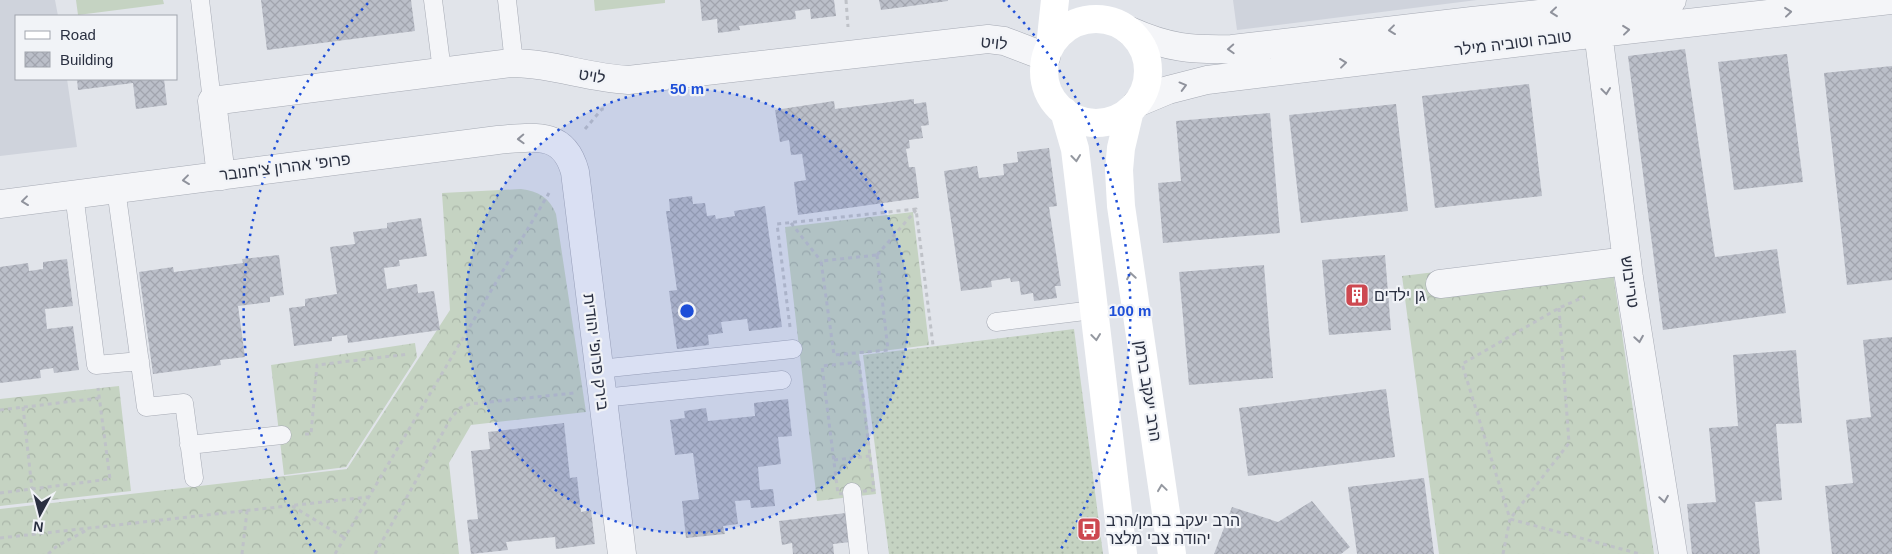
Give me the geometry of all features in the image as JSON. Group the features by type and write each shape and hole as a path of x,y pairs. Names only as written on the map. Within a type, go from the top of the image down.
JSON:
{"street":[{"path":"1048,52 1057,36 1076,23 1114,17 1140,41 1146,54 1148,81 1144,92 1134,107 1118,118 1104,122 1083,120 1076,119 1064,111 1049,92 1045,81 1044,69 1055,0"},
{"name":"טובה וטוביה מילר","path":"1134,107 1168,90 1208,80 1597,20 1672,0"},
{"name":"טובה וטוביה מילר","path":"1114,17 1162,44 1204,50 1232,49 1472,21 1597,20 1892,0"},
{"name":"טרייבוש","path":"1597,20 1627,260 1673,554"},
{"name":"לויט","path":"212,101 514,63 537,64 603,78 628,80 988,40 1048,52"},
{"path":"212,101 220,176"},
{"name":"הרב יעקב ברמן","path":"1134,107 1121,148 1119,170 1121,206 1172,554"},
{"path":"1064,111 1075,149 1122,554"},
{"name":"פרופ' אהרון צ'חנובר","path":"0,204 514,139 554,142 568,154"},
{"name":"בירק פרופ' יהודית","path":"568,154 575,172 622,554"},
{"path":"1440,284 1627,260"}],"lane":[{"path":"200,0 212,101"},
{"path":"432,0 442,71"},
{"path":"507,0 514,63"},
{"path":"116,189 146,407 184,403 194,478"},
{"path":"74,194 96,365 140,361"},
{"path":"996,322 1093,310"},
{"path":"601,386 793,349"},
{"path":"601,386 782,380"},
{"path":"189,445 282,435"},
{"path":"852,492 859,554"}],"path":[{"path":"336,553 568,154"},
{"path":"793,349 777,224 916,209"},
{"path":"821,261 877,255 916,209"},
{"path":"916,209 933,345"},
{"path":"791,223 821,261 834,355 888,350 877,255"},
{"path":"1510,519 1462,364 1559,308 1586,296"},
{"path":"1503,554 1510,519 1568,443 1559,308"},
{"path":"282,435 311,434 317,365 410,354"},
{"path":"859,362 870,456 874,490 838,494 822,366 859,362"},
{"path":"0,492 110,480 96,365"},
{"path":"375,554 451,418 460,408 470,404 601,386"},
{"path":"0,410 99,398"},
{"path":"23,407 32,489"},
{"path":"834,460 870,456"},
{"path":"0,538 369,497"},
{"path":"291,506 344,538"},
{"path":"242,554 247,511"},
{"path":"1510,519 1640,554"},
{"path":"48,554 57,546 90,528"}],"shaded area":[{"path":"0,0 55,0 58,15 15,15 15,80 67,80 77,147 0,156"},
{"path":"1233,0 1477,0 1237,30"}],"green space":[{"path":"76,0 163,0 164,4 78,15"},
{"path":"594,0 665,0 665,3 595,11"},
{"path":"521,189 543,196 556,214 586,412 471,425 449,463 459,554 0,554 0,509 347,469 450,310 442,193"},
{"path":"913,212 929,345 859,354 876,494 817,501 785,227"},
{"path":"1610,251 1654,554 1439,554 1402,276"},
{"path":"1074,329 1103,554 889,554 863,355"},
{"path":"415,343 417,357 346,467 284,475 271,365"},
{"path":"119,386 131,491 0,506 0,399"}],"building":[{"path":"261,0 411,0 415,31 267,50"},
{"path":"700,0 834,0 836,16 811,19 810,9 795,11 796,19 739,26 740,30 718,33 717,19 702,21"},
{"path":"879,0 948,0 948,1 881,10"},
{"path":"1685,49 1715,257 1777,249 1786,313 1663,330 1628,56"},
{"path":"1787,54 1803,182 1734,190 1718,62"},
{"path":"1892,66 1892,280 1847,285 1824,73"},
{"path":"77,80 164,80 167,105 136,109 133,83 78,90"},
{"path":"1529,84 1542,196 1435,208 1422,96"},
{"path":"914,99 914,104 926,102 929,125 921,126 923,138 909,140 910,148 906,149 909,167 915,167 919,198 798,215 794,182 806,180 802,154 791,155 789,140 780,142 775,110 834,101 835,109"},
{"path":"1396,104 1408,211 1301,223 1289,115"},
{"path":"1270,113 1280,233 1163,243 1158,183 1181,181 1176,121"},
{"path":"1049,148 1057,206 1049,207 1061,286 1055,286 1057,298 1034,301 1033,293 1021,295 1019,281 1011,282 1010,278 991,281 992,287 961,291 944,171 977,166 979,178 1004,175 1003,164 1018,162 1017,152"},
{"path":"692,196 693,204 705,203 707,216 715,215 716,219 735,216 734,211 765,206 782,327 749,331 747,319 721,322 723,333 708,335 709,345 677,349 669,291 677,290 666,211 670,211 669,199"},
{"path":"421,218 427,256 399,260 400,266 384,268 387,289 417,284 418,293 434,291 440,330 348,343 347,335 332,337 332,341 294,346 289,308 305,306 305,299 337,294 330,247 355,244 353,232 387,228 387,223"},
{"path":"279,255 284,295 270,297 270,302 238,306 245,357 220,360 221,365 153,374 139,272 173,267 174,272 243,263 242,259"},
{"name":"גן ילדים","path":"1385,255 1391,330 1329,335 1322,260"},
{"path":"67,259 73,306 45,309 47,329 73,326 79,370 54,373 53,368 40,370 41,378 0,383 0,267 28,263 29,271 43,269 43,262"},
{"path":"1264,265 1273,378 1189,385 1179,272"},
{"path":"1892,337 1892,554 1832,554 1825,486 1853,483 1846,420 1871,417 1863,340"},
{"path":"1796,350 1802,423 1776,424 1782,500 1755,502 1760,554 1692,554 1687,504 1716,502 1709,428 1738,426 1733,355"},
{"path":"1386,389 1395,457 1248,476 1239,408"},
{"path":"788,399 792,436 778,437 781,464 758,467 760,490 773,489 775,506 751,508 750,500 735,501 738,524 723,526 725,534 686,538 682,501 699,499 693,453 675,455 670,420 685,418 684,411 706,408 708,421 755,416 754,403"},
{"path":"564,423 570,478 577,477 581,512 591,510 595,544 556,549 555,537 506,542 508,550 471,554 467,520 478,519 471,451 490,449 488,432"},
{"path":"1424,478 1434,554 1357,554 1348,487"},
{"path":"1312,501 1350,547 1341,554 1214,554 1232,507 1278,522"},
{"path":"846,513 850,542 833,544 834,554 793,554 792,543 782,545 779,521"}],"place":[{"name":"גן ילדים","path":"1357,295"},
{"name":"הרב יעקב ברמן/הרב יהודה צבי מלצר","path":"1089,529"}]}
